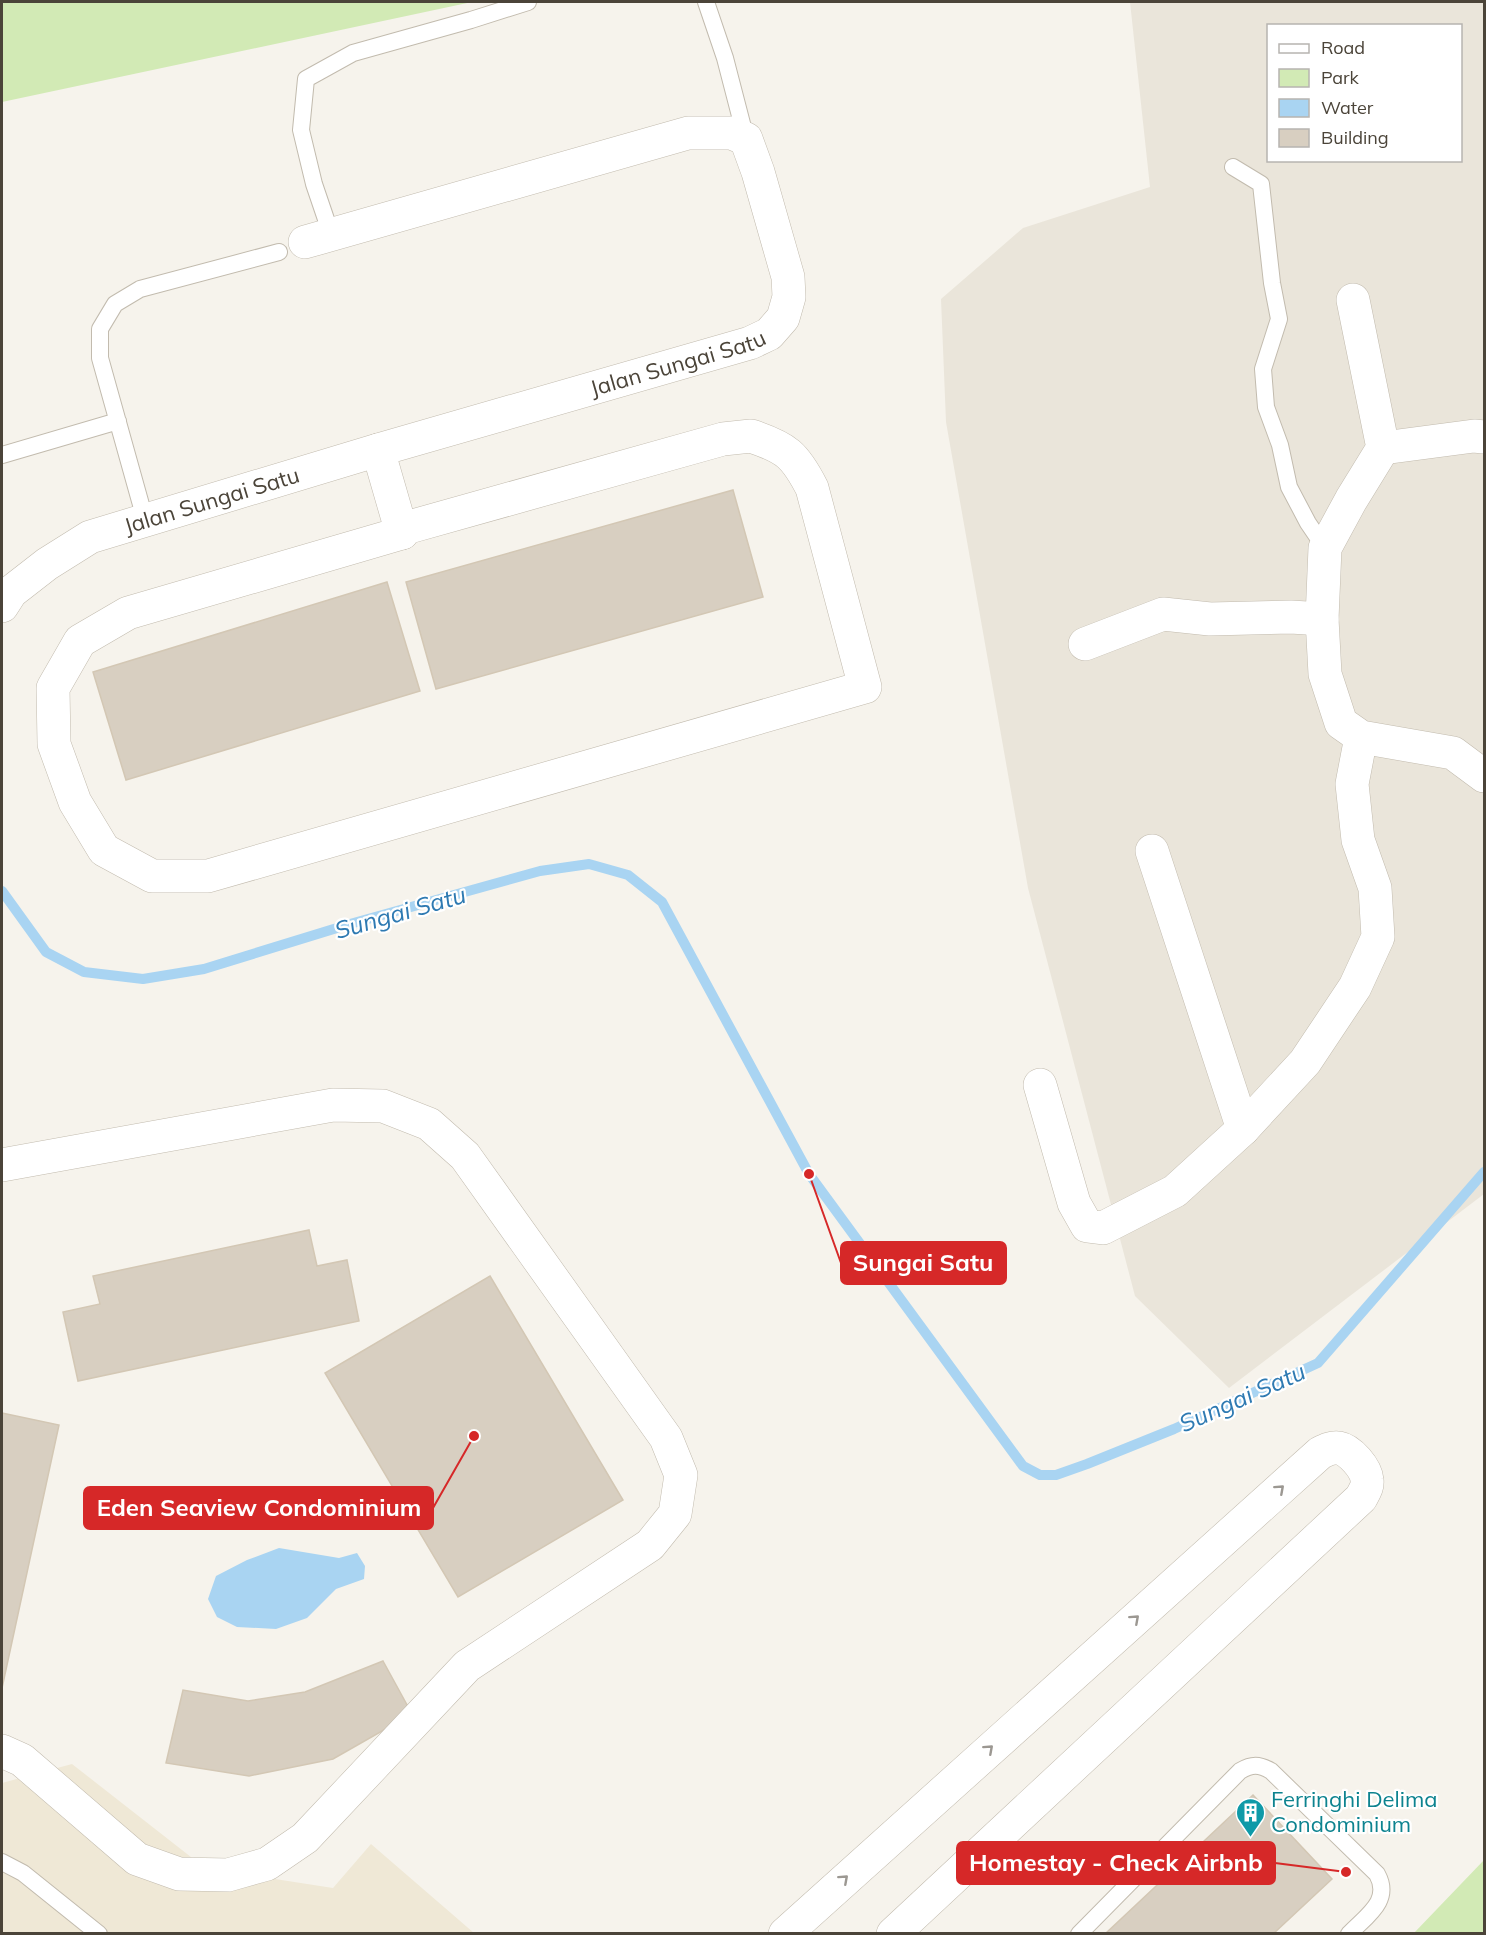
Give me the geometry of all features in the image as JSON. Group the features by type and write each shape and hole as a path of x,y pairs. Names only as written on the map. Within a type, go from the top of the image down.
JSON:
{"street":[{"path":"305,242 688,133 732,133 746,139"},
{"name":"Jalan Sungai Satu","path":"2,606 11,592 46,564 90,537 378,450 750,343 769,334 783,318 789,297 788,277 758,172 746,139"},
{"path":"1353,300 1383,448 1325,548 1322,619 1325,674 1341,723 1361,737 1453,753 1485,776"},
{"path":"751,436 778,445 799,463 812,488 865,687 207,876 152,876 104,850 75,802 54,744 53,688 81,641 128,612 402,532 402,529 723,439 751,436"},
{"path":"1383,448 1473,436 1485,437"},
{"path":"378,450 402,532"},
{"path":"1085,644 1162,615 1210,619 1291,617 1322,619"},
{"path":"1040,1085 1074,1203 1087,1226 1103,1228 1175,1191 1243,1129 1305,1062 1355,987 1378,937 1375,888 1358,840 1352,784 1361,737"},
{"path":"1152,851 1243,1129"},
{"path":"2,1164 333,1105 383,1106 429,1124 465,1156 666,1438 681,1475 675,1514 650,1545 467,1666 305,1838 267,1864 228,1875 179,1874 138,1859 22,1760 2,1751"},
{"path":"802,1928 1320,1453 1330,1448 1341,1448 1351,1454 1367,1477 1367,1488 1361,1498 893,1934"}],"lane":[{"path":"145,519 100,358 100,329 115,304 140,289 305,242 314,184 301,130 306,79 353,53 528,2"},
{"path":"706,2 725,58 746,139"},
{"path":"1233,167 1261,184 1272,283 1279,319 1263,369 1266,407 1280,445 1289,487 1308,523 1325,548"},
{"path":"2,455 118,421"},
{"path":"1079,1934 1240,1771 1250,1765 1261,1765 1271,1771 1377,1874 1383,1884 1383,1896 1377,1905 1349,1934"},
{"path":"2,1862 23,1873 99,1934"}],"shaded area":[{"path":"1130,2 1484,2 1484,1194 1229,1388 1135,1296 1028,888 946,422 941,299 1023,228 1150,187"},
{"path":"72,1764 205,1868 333,1888 371,1844 474,1933 2,1934 2,1783"}],"green space":[{"path":"2,2 472,2 2,102"},
{"path":"1484,1860 1484,1933 1414,1933"}],"water":[{"path":"279,1548 339,1558 357,1553 365,1566 364,1579 336,1589 307,1618 276,1629 237,1627 217,1617 208,1599 216,1576 247,1560"}],"building":[{"path":"733,490 763,597 436,689 406,582"},
{"path":"387,582 420,691 126,780 93,672"},
{"path":"309,1230 317,1266 347,1260 359,1321 78,1381 63,1312 100,1304 93,1276"},
{"path":"490,1276 623,1500 458,1597 325,1373"},
{"path":"2,1413 59,1425 2,1688"},
{"path":"383,1661 412,1714 333,1759 249,1776 166,1763 183,1690 248,1701 305,1692"},
{"name":"Ferringhi Delima Condominium","path":"1253,1795 1332,1879 1273,1934 1105,1934"}],"waterway":[{"name":"Sungai Satu","path":"2,891 46,952 84,972 143,979 204,969 350,924 540,871 589,864 628,875 662,902 809,1174 1023,1466 1040,1475 1056,1475 1174,1429 1318,1363 1484,1172"}],"place":[{"name":"Sungai Satu","path":"809,1174"},
{"name":"Eden Seaview Condominium","path":"474,1436"},
{"name":"Ferringhi Delima Condominium","path":"1250,1838"},
{"name":"Homestay - Check Airbnb","path":"1346,1872"}]}
